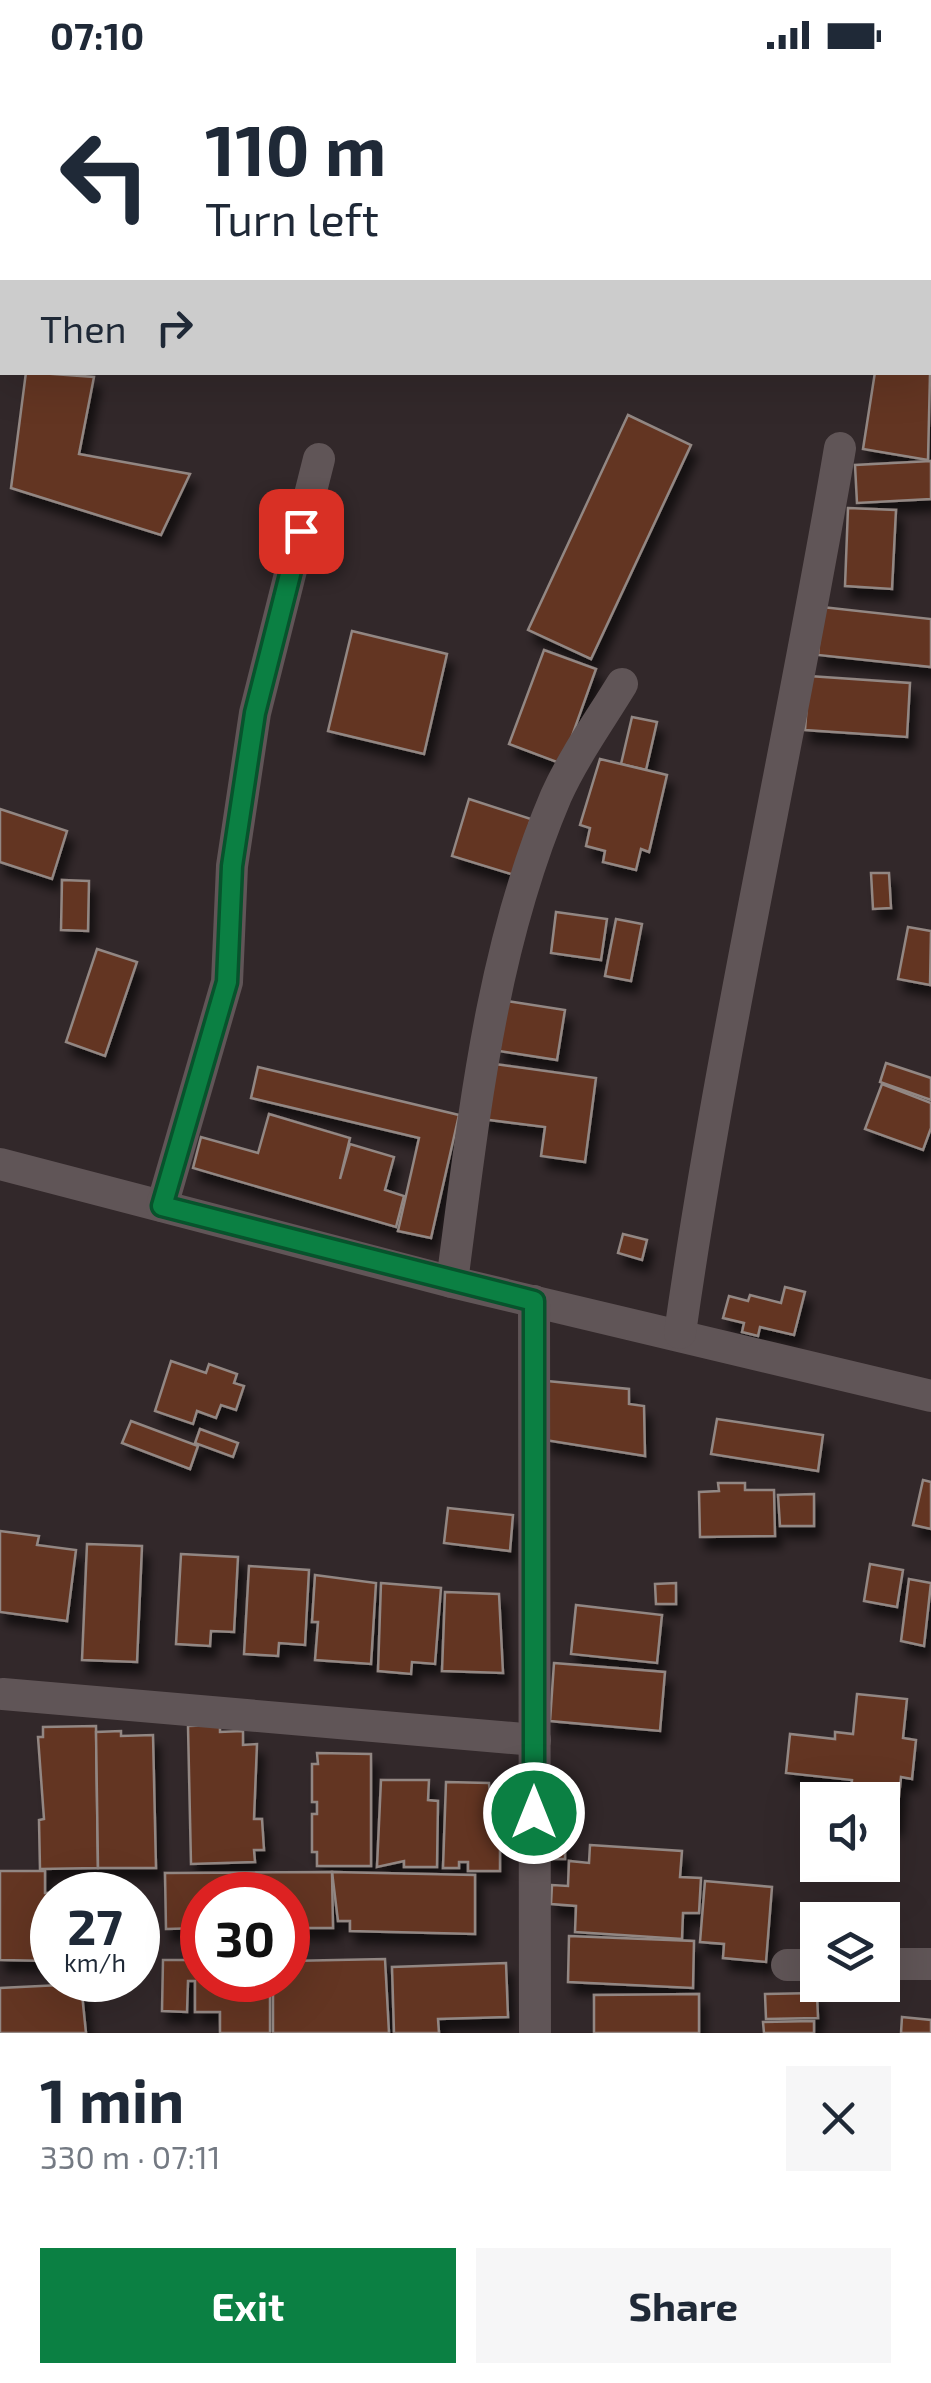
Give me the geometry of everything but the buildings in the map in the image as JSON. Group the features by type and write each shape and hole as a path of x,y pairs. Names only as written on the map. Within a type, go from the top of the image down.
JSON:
{"street":[{"path":"680,1333 701,1182 808,637 840,448"},
{"path":"162,1206 227,982 232,866 255,713 319,458"},
{"path":"452,1282 482,1059 509,921 557,793 622,684"},
{"path":"0,1164 452,1282 680,1333 931,1396"},
{"path":"534,1301 535,2033"},
{"path":"4,1694 534,1740"},
{"path":"900,1964 931,1964"}],"route":[{"path":"301,531 255,713 232,866 227,982 162,1206 534,1301 534,1813"}]}
